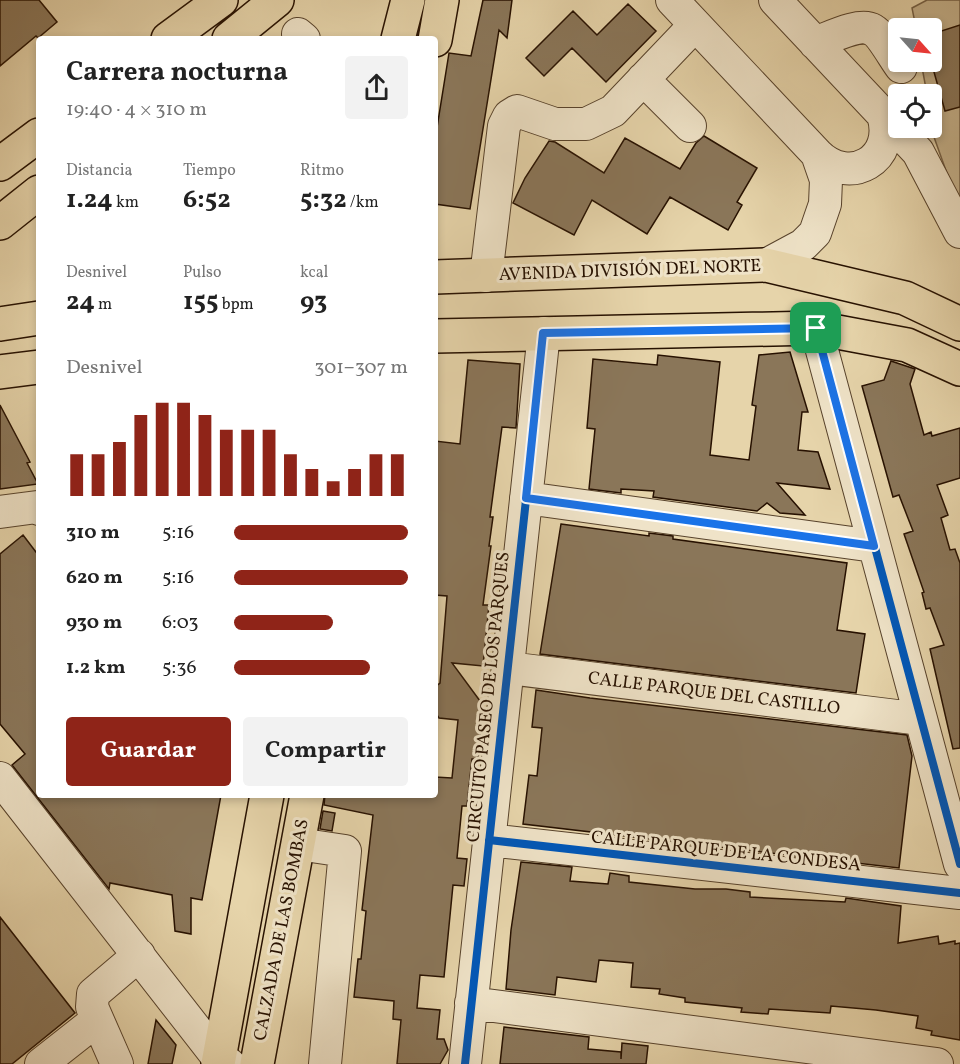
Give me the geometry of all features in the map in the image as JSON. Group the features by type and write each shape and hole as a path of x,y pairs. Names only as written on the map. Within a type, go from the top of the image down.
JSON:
{"main road":[{"path":"172,36 221,0"},
{"path":"233,36 277,0"},
{"path":"388,0 399,35"},
{"path":"399,35 408,0"},
{"path":"436,36 442,0"},
{"path":"0,164 36,137"},
{"path":"0,223 36,194"},
{"name":"AVENIDA DIVISIÓN DEL NORTE","path":"438,277 766,265 905,298 960,324"},
{"path":"0,324 36,318"},
{"path":"438,336 816,328 907,345 960,369"},
{"name":"CALZADA DE LAS BOMBAS","path":"222,1062 266,798"},
{"name":"CALZADA DE LAS BOMBAS","path":"257,1064 307,798"}],"street":[{"path":"672,0 817,154 833,166 843,169 863,166 879,154 884,145 886,125 883,115"},
{"path":"775,0 918,152 960,232"},
{"path":"486,276 504,126 509,116 517,111 555,124 586,124 613,111 695,25"},
{"path":"815,43 856,28 868,28 878,33 888,48"},
{"path":"643,80 690,126"},
{"path":"766,265 803,245 815,233 825,204 826,180 817,154"},
{"path":"816,328 960,864"},
{"name":"CIRCUITO PASEO DE LOS PARQUES","path":"465,1064 543,333"},
{"path":"526,498 874,546"},
{"path":"0,512 36,507"},
{"name":"CALLE PARQUE DEL CASTILLO","path":"507,668 921,719"},
{"path":"0,778 222,1062"},
{"name":"CALLE PARQUE DE LA CONDESA","path":"489,840 960,893"},
{"path":"298,844 345,851 325,1064"},
{"path":"117,1064 92,1007 93,994 139,956"},
{"path":"471,1003 937,1064"},
{"path":"41,1064 97,1020"}],"shaded area":[{"path":"927,0 960,0 960,210 934,138 942,138 942,84 925,84 923,72 942,72 942,18 914,18 912,8"}],"building":[{"path":"0,0 39,0 57,22 0,66"},
{"path":"483,0 512,0 507,38 499,30 470,209 438,204 438,121 449,53 471,56"},
{"path":"628,4 656,31 606,82 572,48 544,76 526,58 573,11 597,35"},
{"path":"960,25 960,107 945,111 942,100 942,84 937,84 934,72 942,72 942,31"},
{"path":"704,136 757,168 737,202 742,205 728,230 670,197 647,234 592,200 574,235 513,203 525,178 549,141 555,142 604,173 625,138 680,169 696,143"},
{"path":"790,352 808,412 802,412 798,450 818,452 830,489 777,483 805,515 780,513 767,503 757,511 653,497 654,491 621,489 621,493 589,489 595,429 587,428 593,359 657,365 658,355 720,362 710,455 749,460 756,406 752,405 759,355"},
{"path":"468,360 520,364 516,428 502,427 490,517 493,517 489,546 491,546 483,605 489,605 483,666 452,663 483,705 482,723 478,759 472,759 467,806 462,806 457,858 467,859 464,886 453,885 444,977 420,975 417,1008 440,1010 437,1039 444,1039 448,1050 440,1064 397,1064 401,1020 393,1019 394,1001 354,997 358,959 361,959 366,911 362,910 373,815 324,805 325,798 438,798 438,777 452,778 458,720 438,716 438,685 440,683 447,596 438,595 438,441 460,444"},
{"path":"891,361 915,369 910,384 924,435 931,432 932,436 960,428 960,478 937,485 948,515 941,518 950,550 955,549 960,563 960,748 953,749 930,649 944,645 930,608 926,609 922,593 924,592 904,534 913,531 899,495 893,497 862,386 884,380"},
{"path":"0,405 30,462 27,463 36,484 0,489"},
{"path":"561,524 649,536 649,533 673,536 673,539 847,563 837,630 865,634 856,693 540,654"},
{"path":"23,535 36,552 36,796 12,765 25,754 0,724 0,554"},
{"path":"536,690 907,735 912,756 899,868 523,824 529,775 537,776 542,728 532,727"},
{"path":"38,798 220,798 202,900 191,898 191,934 175,931 172,895 110,883 109,889"},
{"path":"323,811 335,813 332,831 320,829"},
{"path":"521,862 572,867 570,881 608,884 610,873 629,876 629,882 695,889 726,889 750,892 750,897 845,902 846,898 901,906 898,943 938,936 939,944 955,941 955,944 960,943 960,1040 931,1035 932,1031 916,1028 918,1016 876,1010 831,1006 830,1013 769,1009 768,1014 741,1012 742,1008 685,1002 685,998 659,994 660,989 631,987 633,963 599,960 596,982 557,977 555,995 506,989 511,930"},
{"path":"0,917 75,1013 12,1064 0,1064"},
{"path":"156,1020 176,1045 172,1064 148,1064"},
{"path":"504,1027 589,1037 588,1049 621,1052 621,1059 622,1043 648,1046 646,1064 500,1064"}],"cycle path":[{"path":"816,328 960,864"},
{"path":"465,1064 544,333"},
{"path":"489,840 960,893"}],"route":[{"path":"816,328 874,546 526,498 543,333 816,328"}]}
